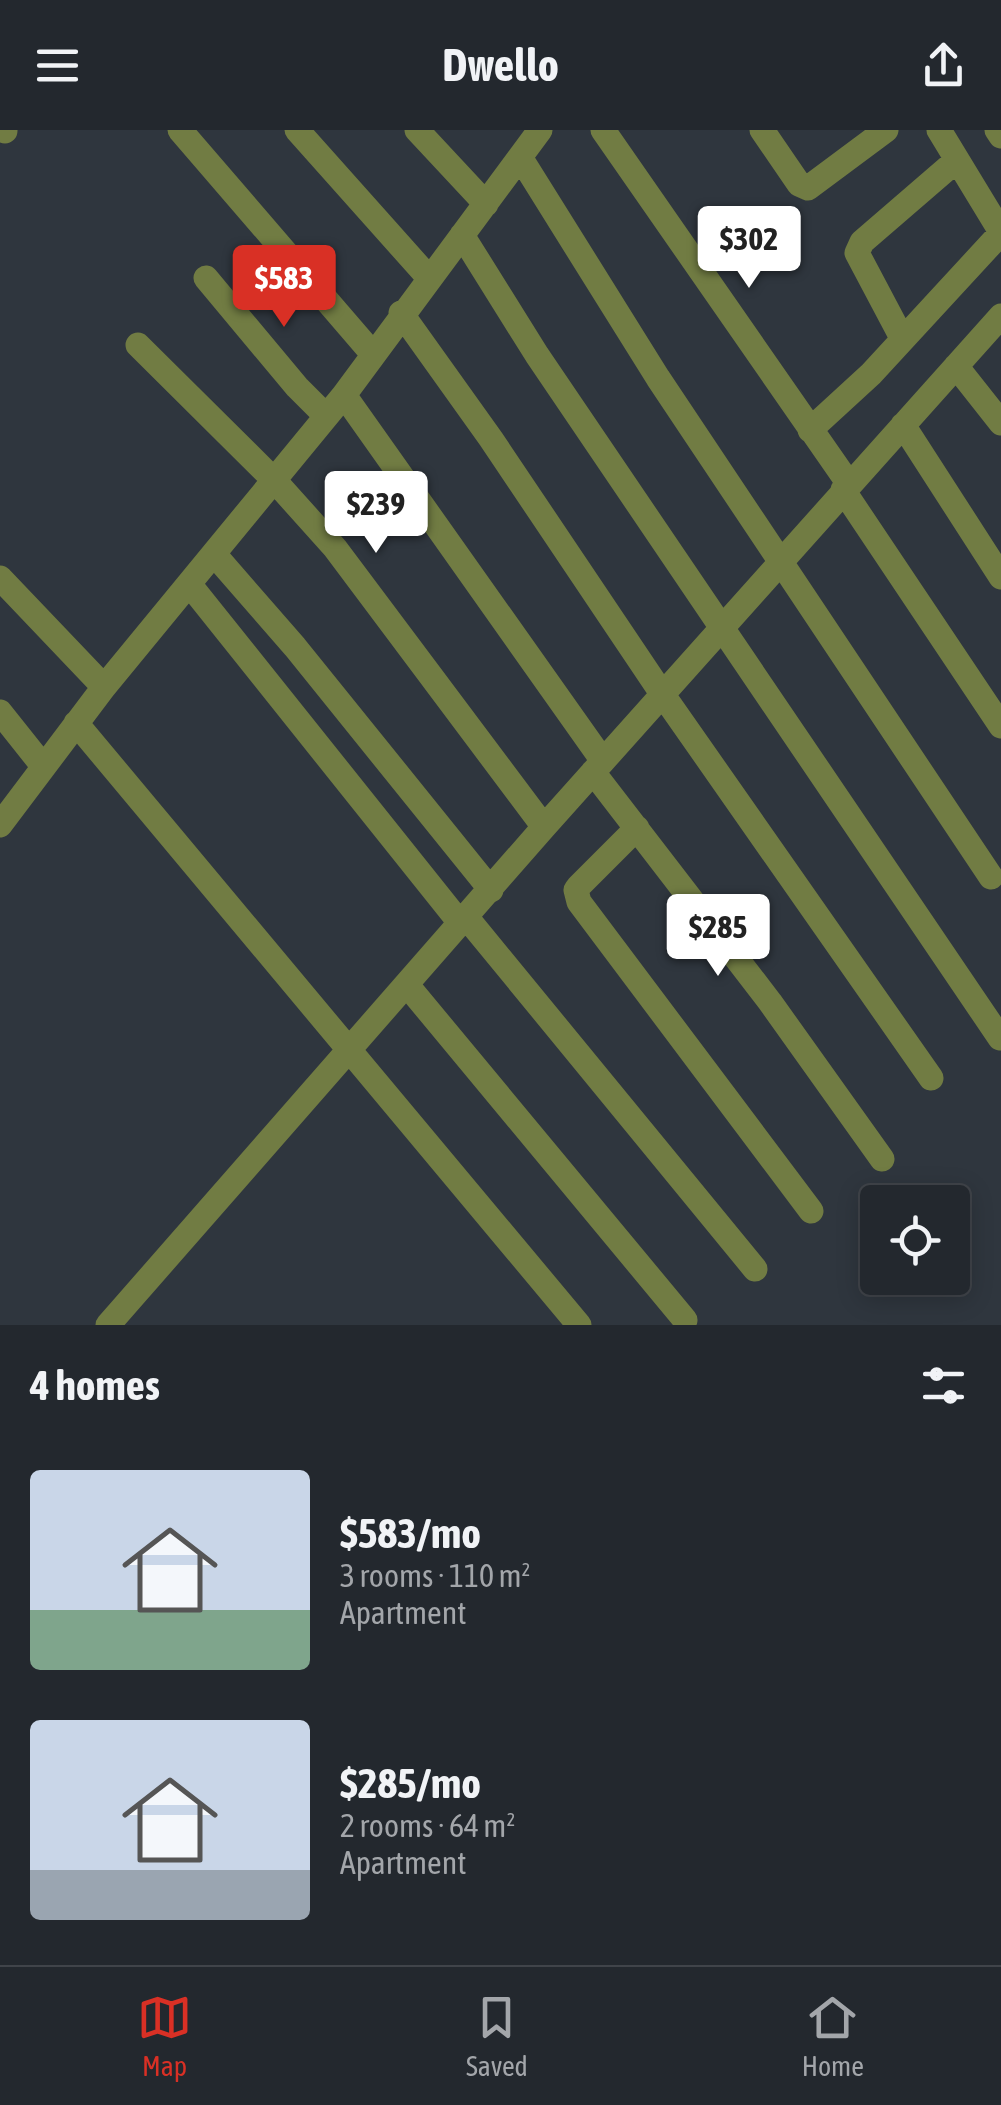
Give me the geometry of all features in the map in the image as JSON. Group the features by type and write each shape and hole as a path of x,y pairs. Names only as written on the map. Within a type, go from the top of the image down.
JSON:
{"street":[{"path":"180,130 372,353"},
{"path":"297,130 429,278"},
{"path":"416,130 486,204"},
{"path":"604,130 772,370 1001,726"},
{"path":"769,133 799,184 808,188 886,130"},
{"path":"810,430 871,374 1001,233 939,130"},
{"path":"0,825 76,722 344,394 536,132"},
{"path":"520,158 658,378 991,877"},
{"path":"902,338 857,254 862,242 958,160"},
{"path":"462,234 537,354 1000,1038"},
{"path":"206,278 287,376 326,416"},
{"path":"401,314 931,1078"},
{"path":"108,1325 544,826 1001,316"},
{"path":"138,345 275,481 336,548 544,826"},
{"path":"956,366 1001,423"},
{"path":"344,394 637,828 812,1059 882,1159"},
{"path":"903,425 1001,578"},
{"path":"214,554 276,624 491,890"},
{"path":"0,578 104,687"},
{"path":"190,585 755,1269"},
{"path":"0,712 43,766"},
{"path":"76,722 579,1325"},
{"path":"637,828 579,886 579,902 811,1212"},
{"path":"406,985 685,1320"}]}
